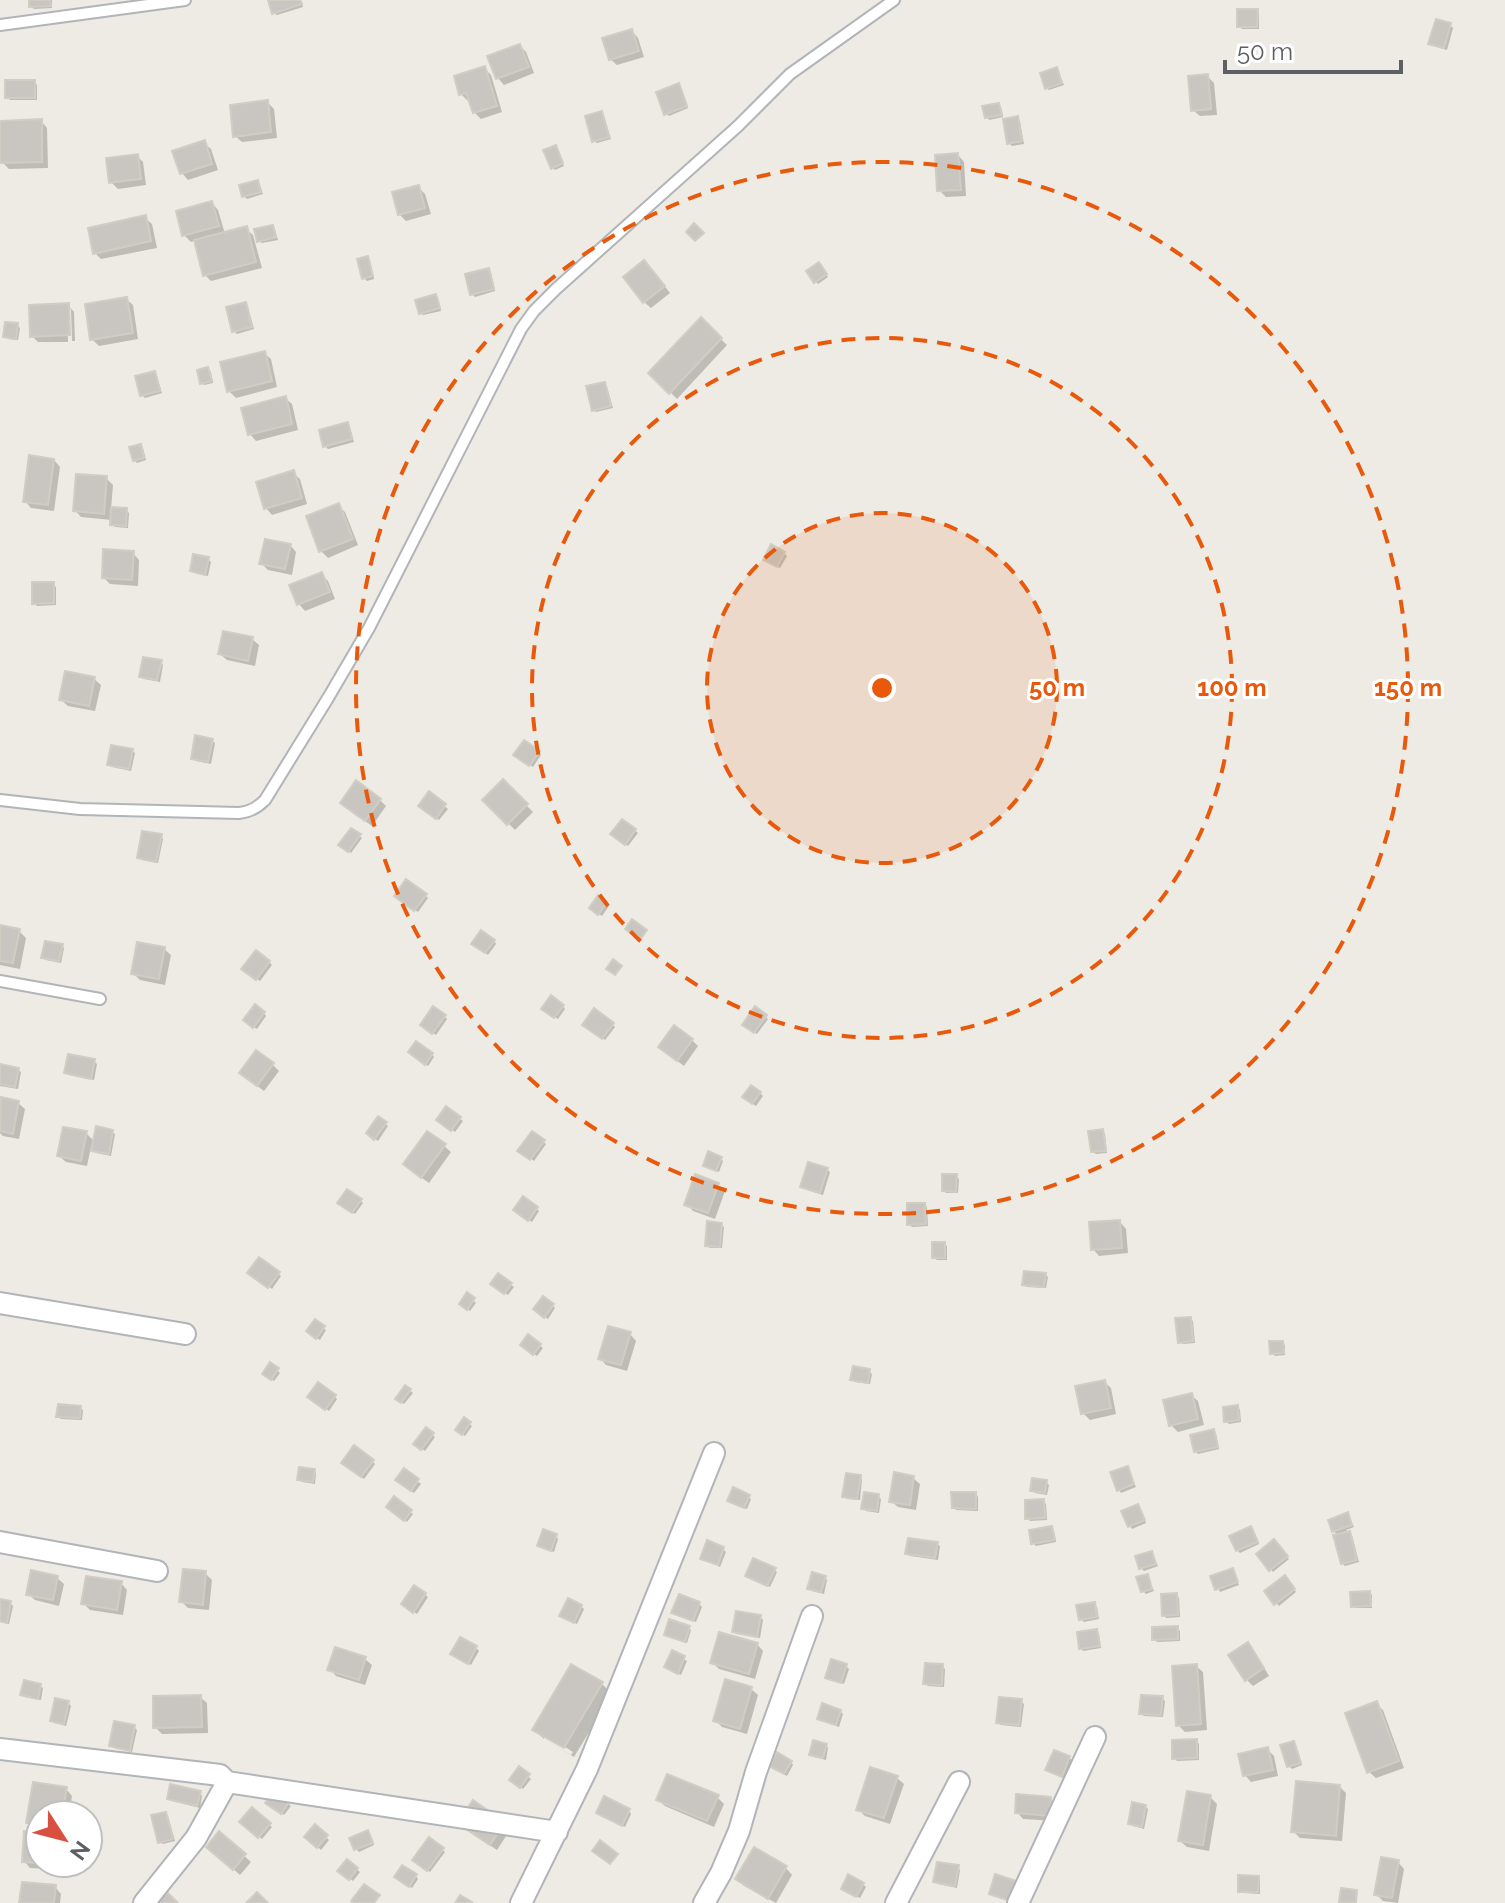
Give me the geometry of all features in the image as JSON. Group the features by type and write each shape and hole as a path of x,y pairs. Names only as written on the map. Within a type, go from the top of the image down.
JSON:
{"street":[{"path":"0,1303 185,1334"},
{"path":"521,1903 587,1769 714,1453"},
{"path":"0,1542 157,1571"},
{"path":"704,1903 739,1831 756,1772 812,1616"},
{"path":"1018,1903 1095,1737"},
{"path":"0,1749 220,1775 227,1782 557,1832"},
{"path":"144,1903 196,1838 227,1782"},
{"path":"896,1903 959,1782"}],"lane":[{"path":"0,25 185,0"},
{"path":"0,800 80,809 239,813 248,812 265,800 369,628 521,329 534,311 738,126 790,74 894,0"},
{"path":"0,981 100,999"}],"building":[{"path":"29,0 50,0 51,6 29,7"},
{"path":"268,0 300,0 302,4 272,14"},
{"path":"1237,9 1258,9 1257,27 1237,27"},
{"path":"1436,19 1451,23 1444,48 1428,44"},
{"path":"632,29 639,51 609,60 602,38"},
{"path":"520,44 529,67 496,79 487,56"},
{"path":"485,66 497,106 473,113 466,93 459,95 454,76"},
{"path":"1057,67 1062,83 1045,89 1040,73"},
{"path":"1208,74 1211,109 1191,111 1188,76"},
{"path":"5,80 35,80 35,98 5,98"},
{"path":"679,83 687,106 664,115 656,92"},
{"path":"268,100 271,132 233,137 230,105"},
{"path":"999,103 1002,115 985,118 982,106"},
{"path":"602,111 609,137 592,142 585,116"},
{"path":"1018,116 1022,141 1007,144 1003,119"},
{"path":"42,119 42,162 0,163 0,121"},
{"path":"205,140 212,164 180,174 172,151"},
{"path":"556,145 563,163 551,169 543,150"},
{"path":"958,153 961,190 937,191 935,155"},
{"path":"138,154 141,179 109,183 106,158"},
{"path":"258,180 261,192 242,197 239,185"},
{"path":"419,185 425,208 398,215 392,192"},
{"path":"212,201 219,226 182,236 176,211"},
{"path":"146,215 151,241 93,254 88,228"},
{"path":"694,223 704,233 695,241 686,232"},
{"path":"273,225 276,237 257,242 254,229"},
{"path":"247,226 256,262 203,276 194,240"},
{"path":"368,256 373,276 362,279 357,259"},
{"path":"644,260 665,286 643,303 623,277"},
{"path":"819,262 827,274 814,283 806,271"},
{"path":"489,268 494,289 470,295 465,274"},
{"path":"436,294 440,308 419,314 415,300"},
{"path":"127,297 133,333 90,340 85,304"},
{"path":"246,302 252,327 232,332 226,307"},
{"path":"69,303 70,335 30,337 29,305"},
{"path":"701,317 722,338 669,394 648,373"},
{"path":"5,322 18,323 16,339 3,337"},
{"path":"265,351 272,381 227,392 220,362"},
{"path":"208,367 212,381 200,384 197,370"},
{"path":"155,371 160,391 140,396 135,376"},
{"path":"605,382 611,406 592,411 586,386"},
{"path":"286,396 292,424 248,435 241,408"},
{"path":"348,422 352,439 323,447 319,430"},
{"path":"141,444 144,458 133,461 129,447"},
{"path":"29,455 54,459 48,505 23,502"},
{"path":"294,470 302,498 264,509 256,482"},
{"path":"76,474 107,476 104,514 73,511"},
{"path":"339,503 353,539 319,552 306,516"},
{"path":"111,507 127,508 126,526 110,525"},
{"path":"265,539 291,544 285,569 259,564"},
{"path":"771,544 785,552 777,567 763,560"},
{"path":"103,549 134,551 132,580 102,578"},
{"path":"193,554 209,557 205,575 190,571"},
{"path":"322,572 330,592 297,605 289,585"},
{"path":"32,582 54,582 54,603 32,604"},
{"path":"223,631 253,637 248,661 218,654"},
{"path":"143,657 162,660 157,680 139,677"},
{"path":"65,671 95,677 89,706 59,700"},
{"path":"195,735 213,739 208,762 191,759"},
{"path":"524,740 540,751 529,766 513,755"},
{"path":"111,745 133,749 129,769 107,765"},
{"path":"503,779 528,804 507,825 482,800"},
{"path":"356,780 381,799 365,821 340,803"},
{"path":"429,791 446,804 436,819 418,806"},
{"path":"622,819 636,829 625,845 610,834"},
{"path":"351,828 361,834 348,852 338,845"},
{"path":"142,831 162,834 156,862 137,858"},
{"path":"406,879 427,894 414,911 394,896"},
{"path":"598,895 607,902 598,915 589,908"},
{"path":"632,919 647,930 640,940 625,929"},
{"path":"0,925 20,929 13,963 0,961"},
{"path":"481,930 495,940 485,953 471,944"},
{"path":"45,941 63,944 59,961 41,958"},
{"path":"137,942 165,947 159,979 131,974"},
{"path":"256,950 270,961 256,980 241,969"},
{"path":"613,959 622,966 615,975 606,969"},
{"path":"551,995 564,1005 554,1018 541,1009"},
{"path":"255,1004 265,1012 253,1028 243,1020"},
{"path":"433,1006 446,1015 432,1034 420,1025"},
{"path":"755,1006 767,1015 754,1033 742,1025"},
{"path":"594,1008 614,1023 602,1039 582,1025"},
{"path":"674,1025 693,1039 677,1061 658,1047"},
{"path":"416,1041 433,1053 425,1065 408,1052"},
{"path":"256,1050 274,1063 257,1086 239,1073"},
{"path":"68,1054 95,1059 91,1079 64,1073"},
{"path":"0,1064 19,1068 15,1087 0,1084"},
{"path":"751,1085 761,1092 752,1104 742,1097"},
{"path":"1,1097 19,1101 13,1134 0,1131"},
{"path":"446,1106 461,1117 451,1131 436,1120"},
{"path":"378,1116 387,1122 374,1140 366,1133"},
{"path":"96,1126 113,1130 109,1154 91,1151"},
{"path":"63,1127 87,1131 81,1161 57,1156"},
{"path":"1103,1129 1106,1151 1091,1152 1088,1131"},
{"path":"427,1131 446,1144 421,1178 403,1164"},
{"path":"532,1131 545,1140 530,1160 517,1151"},
{"path":"708,1151 722,1157 716,1171 703,1166"},
{"path":"808,1162 828,1168 820,1193 800,1187"},
{"path":"695,1174 719,1183 708,1213 684,1205"},
{"path":"942,1174 957,1174 956,1192 942,1191"},
{"path":"347,1189 362,1199 352,1213 337,1203"},
{"path":"523,1196 538,1207 528,1221 513,1210"},
{"path":"907,1203 925,1203 926,1224 907,1225"},
{"path":"1120,1220 1122,1248 1091,1250 1089,1222"},
{"path":"707,1221 722,1223 720,1247 705,1246"},
{"path":"932,1242 945,1242 945,1258 932,1258"},
{"path":"259,1257 280,1272 268,1288 247,1273"},
{"path":"1024,1271 1046,1273 1044,1287 1022,1285"},
{"path":"498,1273 512,1283 504,1294 490,1284"},
{"path":"467,1292 475,1298 467,1310 459,1304"},
{"path":"543,1296 554,1304 544,1318 533,1309"},
{"path":"1191,1317 1193,1341 1178,1343 1175,1318"},
{"path":"315,1319 325,1326 316,1339 306,1331"},
{"path":"608,1326 631,1332 621,1365 598,1359"},
{"path":"528,1334 541,1344 533,1355 520,1345"},
{"path":"1269,1341 1283,1341 1284,1353 1270,1354"},
{"path":"270,1362 279,1368 271,1380 262,1374"},
{"path":"853,1366 870,1369 868,1383 850,1380"},
{"path":"1105,1380 1111,1408 1081,1414 1075,1386"},
{"path":"318,1382 336,1395 325,1410 307,1397"},
{"path":"405,1385 411,1389 401,1403 395,1399"},
{"path":"1192,1393 1198,1419 1169,1426 1163,1400"},
{"path":"58,1404 81,1406 80,1418 56,1417"},
{"path":"1238,1405 1239,1420 1224,1422 1223,1407"},
{"path":"464,1417 471,1422 462,1435 455,1430"},
{"path":"426,1427 434,1433 421,1450 413,1444"},
{"path":"1214,1429 1218,1447 1194,1452 1190,1435"},
{"path":"354,1445 374,1460 361,1477 341,1463"},
{"path":"1128,1466 1134,1484 1117,1491 1110,1472"},
{"path":"299,1467 315,1469 313,1482 297,1480"},
{"path":"404,1468 419,1479 411,1491 395,1480"},
{"path":"894,1472 914,1476 910,1505 889,1502"},
{"path":"846,1473 861,1475 857,1499 842,1497"},
{"path":"1032,1478 1047,1480 1045,1493 1030,1491"},
{"path":"733,1487 750,1495 744,1508 727,1501"},
{"path":"864,1492 879,1494 877,1511 861,1509"},
{"path":"951,1492 976,1492 976,1509 952,1508"},
{"path":"394,1496 412,1510 404,1521 386,1507"},
{"path":"1044,1499 1045,1518 1025,1519 1025,1500"},
{"path":"1138,1504 1145,1520 1128,1527 1121,1511"},
{"path":"1348,1512 1352,1525 1332,1532 1328,1520"},
{"path":"1052,1526 1055,1540 1031,1544 1029,1530"},
{"path":"1251,1526 1258,1542 1236,1551 1229,1536"},
{"path":"543,1529 557,1534 551,1551 537,1546"},
{"path":"1350,1531 1357,1560 1341,1564 1333,1535"},
{"path":"908,1538 938,1542 935,1558 905,1554"},
{"path":"1274,1539 1288,1556 1269,1571 1256,1554"},
{"path":"707,1540 724,1547 718,1565 700,1559"},
{"path":"1152,1551 1156,1564 1139,1569 1135,1556"},
{"path":"753,1558 776,1568 767,1586 745,1576"},
{"path":"1233,1568 1238,1582 1215,1590 1210,1576"},
{"path":"183,1569 206,1571 203,1605 179,1602"},
{"path":"31,1570 58,1576 53,1600 26,1595"},
{"path":"812,1572 826,1576 821,1592 807,1589"},
{"path":"1148,1574 1152,1589 1141,1592 1136,1577"},
{"path":"1285,1575 1295,1589 1274,1605 1264,1591"},
{"path":"86,1576 122,1581 117,1610 81,1604"},
{"path":"414,1585 426,1593 413,1613 401,1604"},
{"path":"1370,1591 1371,1606 1351,1607 1350,1592"},
{"path":"1177,1593 1178,1615 1162,1616 1161,1594"},
{"path":"679,1594 700,1602 693,1621 671,1613"},
{"path":"568,1598 582,1605 574,1623 559,1616"},
{"path":"0,1599 11,1601 7,1623 0,1621"},
{"path":"1095,1602 1097,1617 1079,1620 1076,1605"},
{"path":"736,1611 761,1615 757,1637 732,1632"},
{"path":"669,1619 690,1626 685,1642 664,1635"},
{"path":"1178,1626 1178,1639 1152,1640 1152,1627"},
{"path":"1097,1629 1100,1646 1079,1649 1077,1632"},
{"path":"719,1632 758,1643 749,1674 710,1663"},
{"path":"460,1637 477,1646 468,1664 450,1654"},
{"path":"1248,1642 1264,1668 1245,1681 1228,1655"},
{"path":"335,1647 366,1657 359,1680 327,1670"},
{"path":"672,1650 685,1656 678,1674 664,1667"},
{"path":"831,1659 847,1664 841,1683 825,1678"},
{"path":"925,1663 943,1664 942,1685 923,1684"},
{"path":"571,1664 603,1682 564,1748 532,1730"},
{"path":"1197,1664 1201,1724 1176,1726 1172,1666"},
{"path":"725,1679 752,1687 740,1729 713,1721"},
{"path":"24,1680 41,1684 38,1699 20,1695"},
{"path":"201,1695 202,1727 153,1728 153,1696"},
{"path":"1141,1695 1163,1696 1161,1715 1139,1714"},
{"path":"999,1697 1022,1699 1019,1725 996,1723"},
{"path":"55,1698 69,1701 64,1724 50,1721"},
{"path":"1377,1701 1399,1761 1367,1773 1345,1713"},
{"path":"822,1703 841,1710 836,1725 817,1719"},
{"path":"114,1721 135,1725 130,1751 109,1746"},
{"path":"1197,1739 1197,1758 1172,1759 1172,1740"},
{"path":"813,1740 827,1744 823,1758 809,1755"},
{"path":"1294,1741 1301,1763 1287,1767 1280,1745"},
{"path":"1268,1747 1273,1770 1243,1776 1238,1754"},
{"path":"1054,1750 1070,1756 1062,1777 1045,1770"},
{"path":"777,1752 792,1761 784,1774 769,1766"},
{"path":"519,1766 530,1774 520,1788 509,1780"},
{"path":"870,1767 898,1776 884,1818 856,1810"},
{"path":"667,1774 719,1795 707,1821 656,1800"},
{"path":"1296,1781 1340,1785 1336,1836 1291,1832"},
{"path":"33,1782 67,1787 65,1799 30,1799"},
{"path":"170,1784 201,1791 197,1806 167,1799"},
{"path":"274,1791 289,1802 281,1814 265,1803"},
{"path":"1187,1791 1211,1795 1203,1845 1178,1841"},
{"path":"1016,1794 1051,1797 1050,1816 1015,1813"},
{"path":"604,1796 630,1809 622,1826 596,1813"},
{"path":"473,1800 505,1822 490,1845 457,1823"},
{"path":"1132,1802 1146,1805 1142,1827 1128,1824"},
{"path":"252,1807 271,1823 258,1838 239,1822"},
{"path":"166,1812 173,1839 158,1843 151,1815"},
{"path":"315,1824 328,1835 317,1848 304,1837"},
{"path":"368,1830 373,1843 354,1850 349,1838"},
{"path":"219,1831 246,1854 233,1870 206,1847"},
{"path":"429,1837 444,1848 427,1871 412,1860"},
{"path":"600,1840 618,1854 610,1864 592,1851"},
{"path":"754,1847 787,1866 768,1899 735,1879"},
{"path":"1381,1857 1399,1860 1392,1898 1374,1895"},
{"path":"347,1859 358,1868 349,1880 337,1871"},
{"path":"937,1862 959,1865 955,1886 933,1882"},
{"path":"402,1865 417,1874 409,1887 394,1877"},
{"path":"848,1874 864,1883 856,1897 841,1889"},
{"path":"995,1874 1019,1882 1013,1902 989,1894"},
{"path":"1238,1875 1259,1876 1258,1892 1238,1892"},
{"path":"22,1882 56,1885 54,1903 19,1903"},
{"path":"364,1884 380,1895 374,1903 354,1903 351,1901"},
{"path":"162,1887 178,1903 151,1903"},
{"path":"1341,1888 1357,1890 1356,1903 1339,1902"},
{"path":"257,1892 268,1903 246,1903"},
{"path":"460,1895 472,1902 455,1903"}]}
